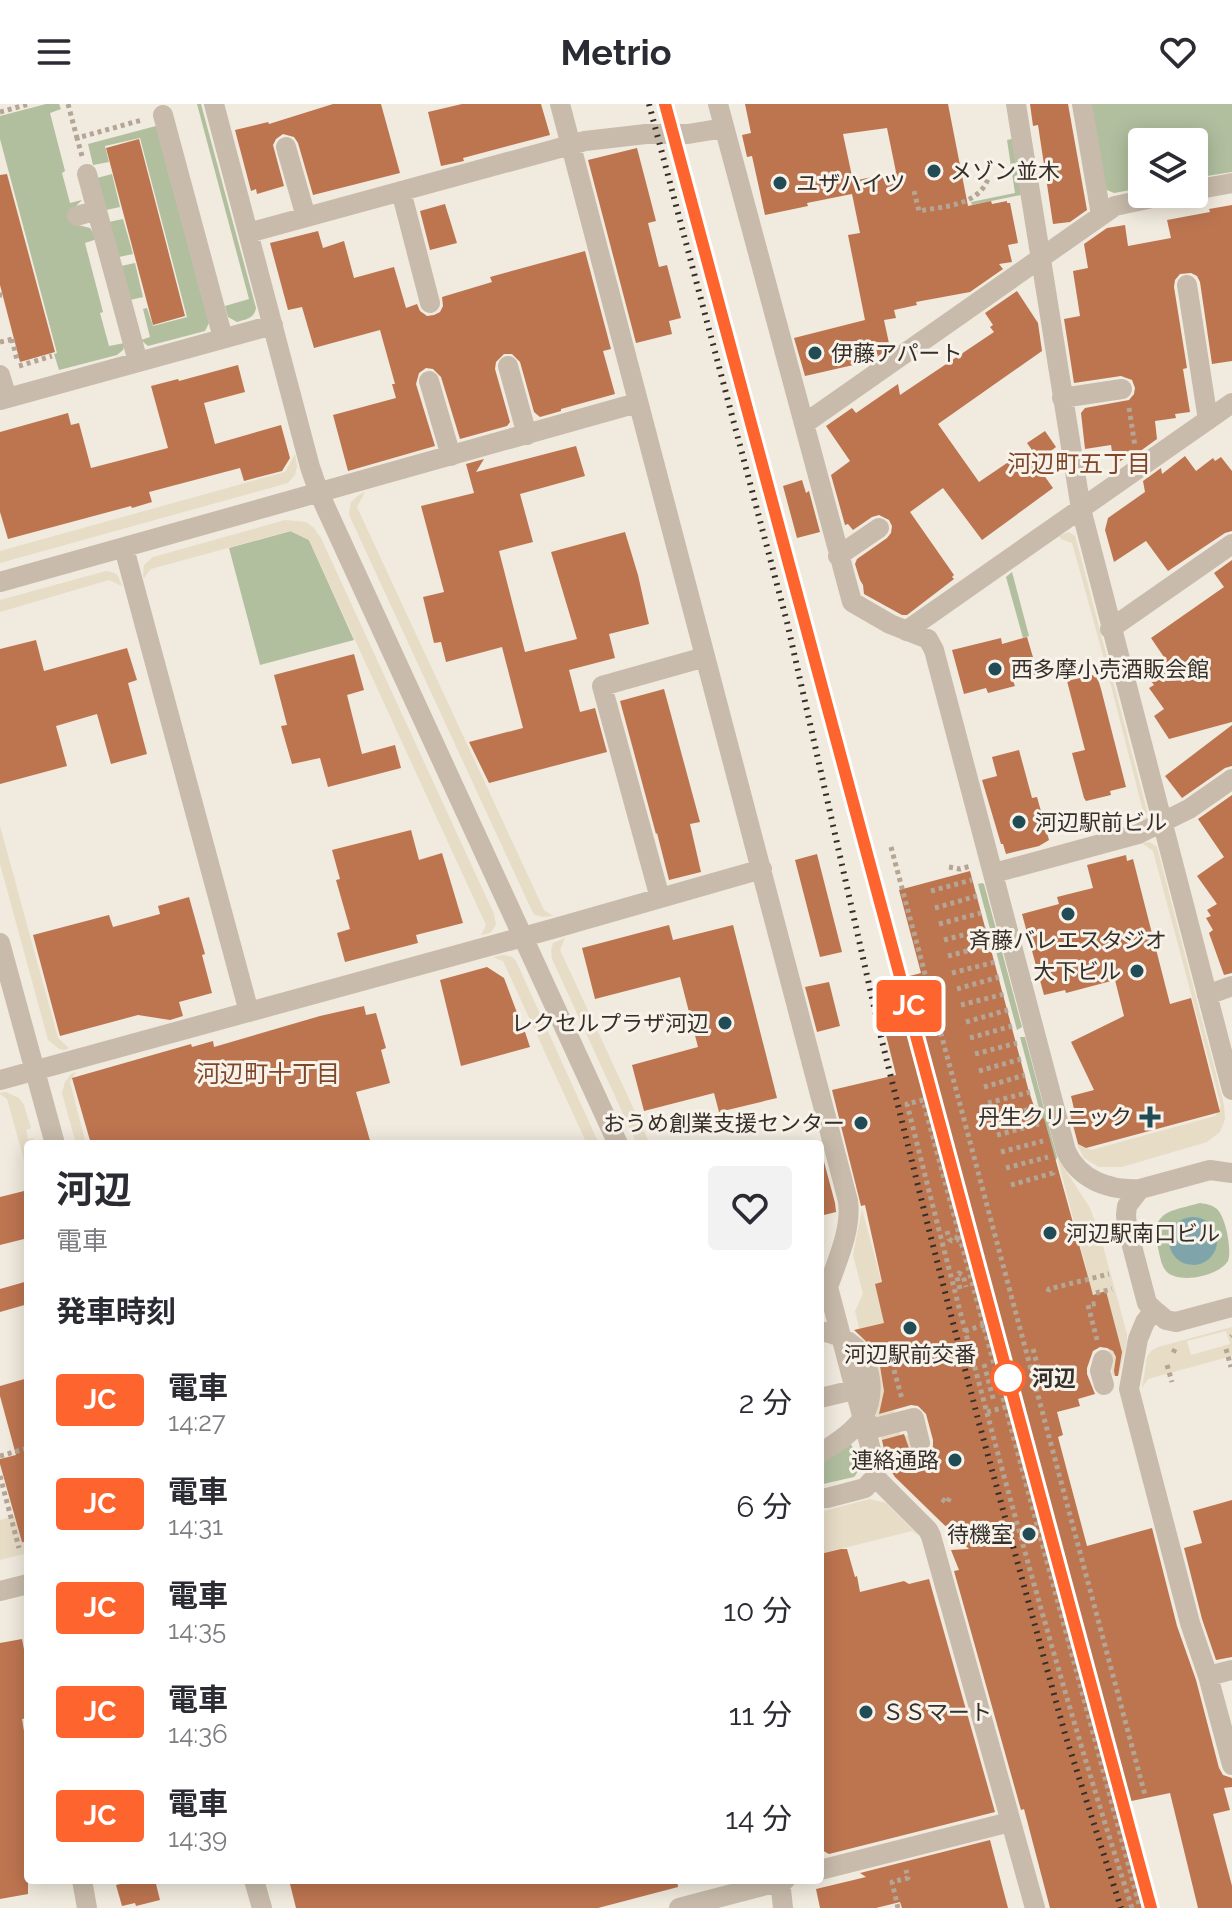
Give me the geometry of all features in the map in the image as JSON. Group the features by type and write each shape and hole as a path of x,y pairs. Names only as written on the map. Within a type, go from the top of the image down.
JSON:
{"street":[{"path":"214,104 319,493 616,1140"},
{"path":"560,104 849,1208 842,1246 824,1285 875,1465 875,1477 865,1488 824,1498"},
{"path":"718,104 852,602 906,631 928,639 934,650 1066,1151 1080,1172 1117,1189 1140,1189 1210,1170 1232,1173"},
{"path":"1016,104 1081,509 1232,1090"},
{"path":"1082,104 1101,215"},
{"path":"163,115 223,338"},
{"path":"248,233 585,141 646,134 688,134 724,128"},
{"path":"286,147 306,217"},
{"path":"87,174 87,213 138,362"},
{"path":"1208,187 1232,183"},
{"path":"401,191 430,303"},
{"path":"804,424 1101,215 1128,202"},
{"path":"1187,285 1208,420"},
{"path":"2,388 138,362 273,325"},
{"path":"508,366 527,435"},
{"path":"429,381 451,456"},
{"path":"1062,398 1122,389"},
{"path":"0,582 637,403"},
{"path":"906,631 1232,403"},
{"path":"838,556 879,528"},
{"path":"1110,629 1232,544"},
{"path":"124,548 249,1012"},
{"path":"660,898 602,686 705,657"},
{"path":"994,873 1138,834 1189,809 1232,779"},
{"path":"0,1080 762,869"},
{"path":"0,943 54,1140"},
{"path":"1207,995 1232,986"},
{"path":"1140,1189 1127,1206 1126,1215 1147,1303 1166,1320 1176,1322 1232,1307"},
{"path":"1154,1310 1138,1339 1129,1389 1190,1623 1232,1765"},
{"path":"824,1332 842,1338 854,1347 869,1373 871,1389 869,1403 861,1419 840,1440 824,1450"},
{"path":"1103,1360 1100,1371 1104,1385"},
{"path":"824,1397 854,1390"},
{"path":"861,1419 875,1428 914,1418 928,1433"},
{"path":"875,1477 931,1536 1035,1908"},
{"path":"0,1591 24,1588"},
{"path":"1208,1676 1232,1670"},
{"path":"824,1869 1010,1822"},
{"path":"83,1884 87,1908"},
{"path":"255,1884 262,1908"},
{"path":"679,1908 767,1884"},
{"path":"782,1884 783,1908"}],"path":[{"path":"0,112 29,104"},
{"path":"68,104 87,174"},
{"path":"77,138 163,115"},
{"path":"914,191 919,211 967,202 980,193 989,176"},
{"path":"0,342 13,339 19,365 19,370 2,388"},
{"path":"19,365 52,356"},
{"path":"1122,389 1127,395 1136,455 1143,465"},
{"path":"891,847 1145,1795"},
{"path":"931,891 974,881"},
{"path":"935,908 978,896"},
{"path":"939,924 982,912"},
{"path":"944,940 987,929"},
{"path":"948,956 991,945"},
{"path":"952,973 996,961"},
{"path":"957,989 1000,977"},
{"path":"961,1005 1005,994"},
{"path":"966,1022 1009,1010"},
{"path":"970,1038 1013,1026"},
{"path":"975,1054 1018,1043"},
{"path":"979,1071 1022,1059"},
{"path":"984,1087 1026,1075"},
{"path":"988,1103 1031,1091"},
{"path":"1132,1908 1049,1639 907,1104 923,1100 997,1374 1003,1408 1140,1908"},
{"path":"993,1119 1035,1108"},
{"path":"997,1135 1040,1124"},
{"path":"1001,1152 1044,1140"},
{"path":"1006,1168 1049,1156"},
{"path":"1011,1185 1053,1173 1051,1166"},
{"path":"939,1232 958,1228"},
{"path":"947,1231 950,1240 961,1236 992,1352"},
{"path":"951,1276 969,1271"},
{"path":"959,1273 957,1277 963,1288"},
{"path":"1048,1292 1049,1289 1109,1274"},
{"path":"1096,1293 1112,1289"},
{"path":"1090,1314 1088,1305 1098,1303"},
{"path":"965,1331 984,1325"},
{"path":"1033,1349 1044,1389"},
{"path":"1226,1349 1231,1367"},
{"path":"888,1358 895,1356 900,1393"},
{"path":"984,1364 995,1401 1003,1408"},
{"path":"1167,1365 1172,1382"},
{"path":"978,1379 997,1374"},
{"path":"987,1412 1003,1408"},
{"path":"0,1456 24,1449"},
{"path":"0,1476 19,1548"},
{"path":"898,1908 892,1882 908,1878 902,1850"}],"green space":[{"path":"46,104 59,104 61,109 50,113 70,203 82,200 76,206 74,224 90,228 97,239 85,243 109,346 125,343 117,355 59,370 0,139 0,116"},
{"path":"197,104 201,104 256,308 251,316 237,322 228,317 225,306 249,299"},
{"path":"1089,104 1232,104 1232,172 1208,176 1208,128 1128,128 1128,190 1114,193 1102,188"},
{"path":"156,126 209,323 205,331 148,346 141,340 150,337 143,309 147,308 153,326 187,317 140,138 105,146 109,162 93,165 88,144"},
{"path":"1012,139 1021,195 972,205 971,202 1015,193 1007,140"},
{"path":"112,174 120,207 106,210 97,178"},
{"path":"123,219 133,254 119,257 109,222"},
{"path":"135,263 143,297 130,300 121,266"},
{"path":"291,531 309,540 354,640 260,665 229,548"},
{"path":"1012,572 1029,636 1023,638 1006,577"},
{"path":"982,883 1022,1027 1017,1030 978,884"},
{"path":"1020,1037 1025,1037 1057,1157 1053,1161"},
{"path":"1200,1203 1220,1213 1229,1242 1228,1261 1216,1271 1198,1277 1172,1275 1166,1271 1160,1257 1157,1226 1172,1211","holes":["1210,1224 1217,1239 1193,1265 1182,1262 1170,1245 1170,1234"]},
{"path":"849,1442 858,1460 854,1477 824,1484 824,1447"}],"shaded area":[{"path":"295,454 295,475 288,483 0,563 0,551 285,472"},
{"path":"365,492 357,507 544,910 553,916 543,917 532,911 350,517 351,502"},
{"path":"285,520 306,522 321,538 494,914 496,925 490,933 481,935 486,925 309,540 290,531 151,569 143,576 144,565 153,557"},
{"path":"1069,532 1075,536 1079,550 1147,811 1147,817 1137,824 1143,811 1106,666 1072,543 1059,536"},
{"path":"106,571 115,573 122,586 109,580 0,612 0,600"},
{"path":"0,826 58,1038 69,1048 64,1050 48,1040 0,864"},
{"path":"1150,842 1157,847 1224,1105 1225,1119 1220,1132 1207,1142 1122,1167 1099,1167 1084,1158 1077,1144 1091,1150 1215,1116 1221,1106 1153,851 1142,843"},
{"path":"565,938 560,950 648,1140 635,1140 552,959 553,943"},
{"path":"504,955 516,961 597,1140 585,1140 503,961 493,957"},
{"path":"76,1072 70,1082 85,1140 75,1140 62,1093 71,1074"},
{"path":"6,1092 19,1098 24,1105 31,1128 26,1130 28,1139 34,1140 24,1140 24,1160 7,1099 0,1093"},
{"path":"1057,1157 1090,1208 1100,1235 1127,1334 1119,1375 1113,1376 1093,1293 1052,1303 1046,1282 1087,1271"},
{"path":"862,1209 892,1321 883,1369 901,1437 910,1435 917,1466 933,1481 943,1524 895,1477 885,1455 865,1372 868,1365 855,1311 863,1294 853,1255"},
{"path":"1232,1327 1232,1356 1148,1379 1142,1388 1147,1357 1158,1347","holes":["1226,1331 1230,1344 1191,1355 1187,1341"]},
{"path":"870,1499 886,1503 920,1537 912,1531 824,1553 824,1511"},
{"path":"14,1516 18,1526 24,1524 24,1554 0,1560 0,1520"}],"water":[{"path":"1193,1217 1210,1224 1217,1241 1210,1258 1193,1265 1176,1258 1169,1241 1176,1224"}],"building":[{"path":"333,104 381,104 400,173 313,195 298,143 294,137 283,134 273,145 284,186 257,194 256,189 251,191 235,130 269,124"},
{"path":"462,104 541,104 550,135 441,166 428,112"},
{"path":"745,104 948,104 968,206 991,201 992,204 1010,203 1018,243 1008,245 1012,262 999,264 1003,269 970,292 916,302 917,305 894,310 896,318 884,320 890,348 871,361 805,376 794,338 865,320 848,235 860,233 852,194 765,215 752,156 747,157 742,135 751,133","holes":["887,128 896,172 853,181 843,134"]},
{"path":"1030,104 1068,104 1087,210 1070,222 1053,224 1038,125 1033,126"},
{"path":"139,139 185,316 153,325 106,148"},
{"path":"637,148 656,221 648,223 659,267 667,265 681,318 669,321 672,334 636,343 588,160"},
{"path":"7,174 55,352 20,362 0,285 0,175"},
{"path":"445,204 457,243 430,250 420,211"},
{"path":"1232,205 1232,361 1212,364 1200,282 1191,273 1180,274 1174,287 1187,368 1183,369 1190,412 1155,421 1157,439 1114,465 1111,445 1085,449 1081,413 1085,408 1129,400 1135,388 1132,380 1121,376 1074,383 1064,319 1080,316 1073,271 1088,268 1084,244 1107,228 1125,225 1128,246 1171,238 1167,220"},
{"path":"318,231 323,248 344,241 354,278 394,267 406,308 417,304 427,316 440,312 442,297 492,282 490,277 585,251 611,349 603,351 615,394 540,417 534,412 520,362 512,354 504,354 496,362 495,369 510,422 507,426 460,439 441,377 433,369 426,368 419,373 416,384 435,446 348,471 333,415 396,398 392,384 395,384 380,330 314,348 302,307 288,310 270,243"},
{"path":"1017,291 1038,323 1042,351 938,424 979,482 1026,450 1053,488 982,540 943,488 910,512 954,579 907,615 902,615 864,594 855,564 857,559 887,538 892,526 889,520 879,515 853,530 848,524 845,525 831,475 850,461 826,426 852,408 856,413 898,384 900,395 994,332 985,313"},
{"path":"238,365 245,392 204,403 215,444 281,425 290,458 282,471 244,481 240,468 149,492 152,502 8,539 0,512 0,432 68,413 71,425 79,423 91,468 168,448 151,386"},
{"path":"1045,431 1056,447 1039,460 1027,443"},
{"path":"576,446 585,476 520,494 533,542 499,551 525,652 577,639 551,552 625,532 649,624 609,634 615,658 569,670 580,712 595,708 607,752 489,783 469,742 523,728 502,647 446,662 441,642 434,643 423,597 444,592 421,506 474,493 466,464 484,459 476,472"},
{"path":"1185,456 1196,471 1213,458 1215,461 1221,457 1232,471 1232,531 1168,571 1146,541 1114,562 1105,530 1108,518 1145,492 1143,481 1161,468 1162,474"},
{"path":"802,480 806,493 809,491 820,532 797,538 783,486"},
{"path":"1232,560 1232,722 1169,739 1154,716 1164,709 1149,688 1154,685 1146,674 1166,660 1151,638 1224,587 1214,573"},
{"name":"西多摩小売酒販会館","path":"1027,637 1038,674 1013,681 1015,686 988,693 986,688 964,694 952,650 1001,638 1002,644"},
{"path":"36,640 44,671 127,648 137,680 128,683 147,754 111,764 97,714 56,726 67,766 0,784 0,649"},
{"path":"354,654 364,690 347,695 362,754 395,745 401,768 328,787 320,758 292,764 281,726 287,725 274,675"},
{"path":"1097,676 1101,689 1126,787 1110,791 1111,795 1086,801 1072,753 1085,750 1067,681"},
{"path":"664,689 700,822 690,824 701,872 669,880 620,701"},
{"path":"1232,725 1232,766 1182,798 1165,776"},
{"path":"1019,750 1032,798 1037,797 1049,840 1039,846 1006,854 982,780 997,776 992,757"},
{"path":"1232,795 1232,973 1224,975 1209,933 1213,930 1206,918 1211,916 1207,910 1217,904 1197,876 1224,857 1198,819"},
{"path":"411,830 419,860 442,853 463,923 416,935 418,943 345,962 337,933 350,929 336,880 340,879 332,850"},
{"path":"817,854 842,952 820,957 795,860"},
{"path":"1126,855 1127,861 1133,859 1170,1004 1191,998 1220,1112 1086,1148 1078,1144 1069,1110 1074,1109 1071,1096 1094,1090 1071,1042 1124,1016 1115,980 1066,993 1065,990 1044,995 1022,914 1059,904 1057,897 1093,888 1087,865"},
{"path":"970,871 1029,1092 1040,1119 1044,1118 1093,1295 1106,1291 1122,1352 1118,1376 1115,1376 1116,1357 1113,1351 1100,1347 1093,1351 1087,1374 1095,1394 1078,1399 1080,1406 1057,1412 1063,1435 1058,1437 1087,1546 1152,1528 1219,1768 1223,1775 1232,1778 1232,1787 1224,1788 1230,1810 1213,1814 1232,1886 1232,1908 1198,1908 1170,1793 1117,1804 1145,1908 1050,1908 954,1571 959,1570 951,1550 969,1549 895,1477 888,1466 882,1440 904,1434 910,1451 922,1456 929,1452 933,1440 926,1414 918,1406 879,1414 884,1391 880,1366 870,1345 854,1330 884,1323 875,1284 882,1282 865,1205 861,1206 832,1090 896,1075 885,1031 899,1028 887,982 921,973 899,890"},
{"path":"189,897 212,993 179,1002 183,1016 170,1020 138,1015 60,1036 33,935 109,915 113,927 160,914 158,906"},
{"name":"レクセルプラザ河辺","path":"669,925 673,940 733,925 777,1098 719,1112 714,1093 644,1111 632,1065 698,1047 680,977 595,999 582,948"},
{"path":"487,967 504,978 530,1047 461,1066 440,980"},
{"path":"829,982 840,1026 817,1032 805,987"},
{"path":"364,1006 366,1015 376,1013 386,1048 381,1050 390,1083 356,1092 370,1140 90,1140 72,1078 191,1044 192,1047 213,1041 214,1047"},
{"path":"824,1162 835,1203 836,1212 824,1215"},
{"path":"24,1191 24,1239 0,1245 0,1197"},
{"path":"24,1282 24,1305 0,1312 0,1289"},
{"path":"24,1379 24,1542 0,1464 0,1459 16,1455 0,1386"},
{"path":"1232,1500 1232,1657 1216,1660 1184,1548 1202,1543 1193,1511"},
{"path":"847,1549 860,1592 904,1581 909,1584 929,1579 995,1812 829,1854 824,1851 824,1553"},
{"path":"22,1639 24,1649 24,1884 28,1884 28,1894 0,1899 0,1643"},
{"path":"990,1840 1008,1908 902,1908 900,1902 876,1908 820,1908 816,1889 866,1877 860,1873"},
{"path":"156,1884 160,1900 122,1906 116,1885"},
{"path":"290,1884 678,1884 678,1887 598,1908 296,1908"}],"railway":[{"path":"649,104 787,622 880,1033 979,1423 1065,1734 1121,1908"},
{"path":"665,104 1151,1908"}],"train":[{"name":"JC","path":"665,104 1151,1908"}],"place":[{"name":"メゾン並木","path":"934,171"},
{"name":"ユザハイツ","path":"780,183"},
{"name":"伊藤アパート","path":"815,353"},
{"name":"西多摩小売酒販会館","path":"995,669"},
{"name":"河辺駅前ビル","path":"1019,822"},
{"name":"斉藤バレエスタジオ","path":"1068,914"},
{"name":"大下ビル","path":"1137,971"},
{"name":"レクセルプラザ河辺","path":"725,1023"},
{"name":"丹生クリニック","path":"1150,1117"},
{"name":"おうめ創業支援センター","path":"861,1123"},
{"name":"河辺駅南口ビル","path":"1050,1233"},
{"name":"河辺駅前交番","path":"910,1328"},
{"name":"河辺","path":"1008,1378"},
{"name":"連絡通路","path":"955,1460"},
{"name":"待機室","path":"1029,1534"},
{"name":"ＳＳマート","path":"866,1712"}],"district":[{"name":"河辺町五丁目","path":"1079,464"},
{"name":"河辺町十丁目","path":"268,1074"}]}
